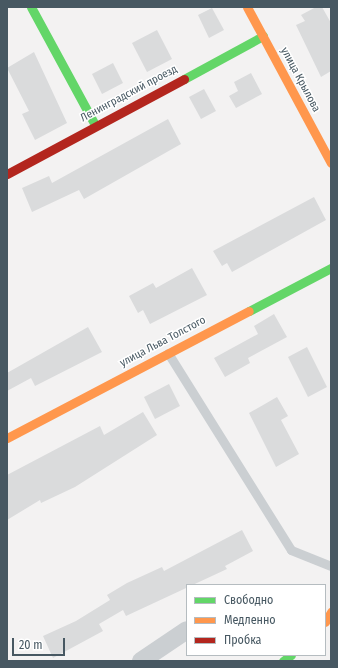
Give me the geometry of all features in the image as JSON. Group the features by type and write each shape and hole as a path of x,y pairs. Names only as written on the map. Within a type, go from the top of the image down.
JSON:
{"street":[{"path":"31,7 95,125"},
{"name":"улица Крылова","path":"247,7 331,164"},
{"name":"Ленинградский проезд","path":"7,174 95,125 263,36"},
{"name":"улица Льва Толстого","path":"7,438 331,268"},
{"path":"141,661 186,631"}],"lane":[{"path":"168,353 290,550 331,566"}],"building":[{"path":"316,7 322,7 331,23 331,71 321,77 296,25 305,21 301,15"},
{"path":"212,8 224,30 209,38 198,15"},
{"path":"157,30 172,59 147,72 132,43"},
{"path":"34,52 67,123 35,140 22,114 29,111 7,68"},
{"path":"113,63 123,83 102,94 92,74"},
{"path":"251,73 262,94 236,108 229,96 238,91 234,82"},
{"path":"204,89 216,111 201,119 189,97"},
{"path":"168,119 181,144 84,199 79,190 32,212 22,188 49,176 52,183"},
{"path":"314,197 326,220 232,272 227,263 222,266 213,251"},
{"path":"192,268 207,295 150,324 143,310 138,313 129,296 153,283 156,288"},
{"path":"274,314 287,337 248,358 250,363 225,377 214,358 258,334 254,326"},
{"path":"88,327 102,352 35,386 31,378 7,391 7,373"},
{"path":"307,347 327,387 308,397 288,357"},
{"path":"169,384 180,406 155,419 144,397"},
{"path":"277,397 288,416 281,420 299,454 276,467 249,413"},
{"path":"143,412 157,435 75,487 41,503 40,500 7,520 7,475 100,426 104,435"},
{"path":"242,530 253,551 225,566 227,569 195,584 186,584 186,588 126,616 123,610 99,624 103,631 53,658 43,636 76,621 110,600 107,595 127,583 162,567 164,571"}],"traffic: fast":[{"path":"31,7 95,125"},
{"path":"184,79 263,36"},
{"path":"249,311 331,268"},
{"path":"283,661 290,656"}],"traffic: slow":[{"path":"247,7 331,163"},
{"path":"7,438 249,311"},
{"path":"326,620 331,612"}],"traffic: jam":[{"path":"7,174 184,79"}]}
